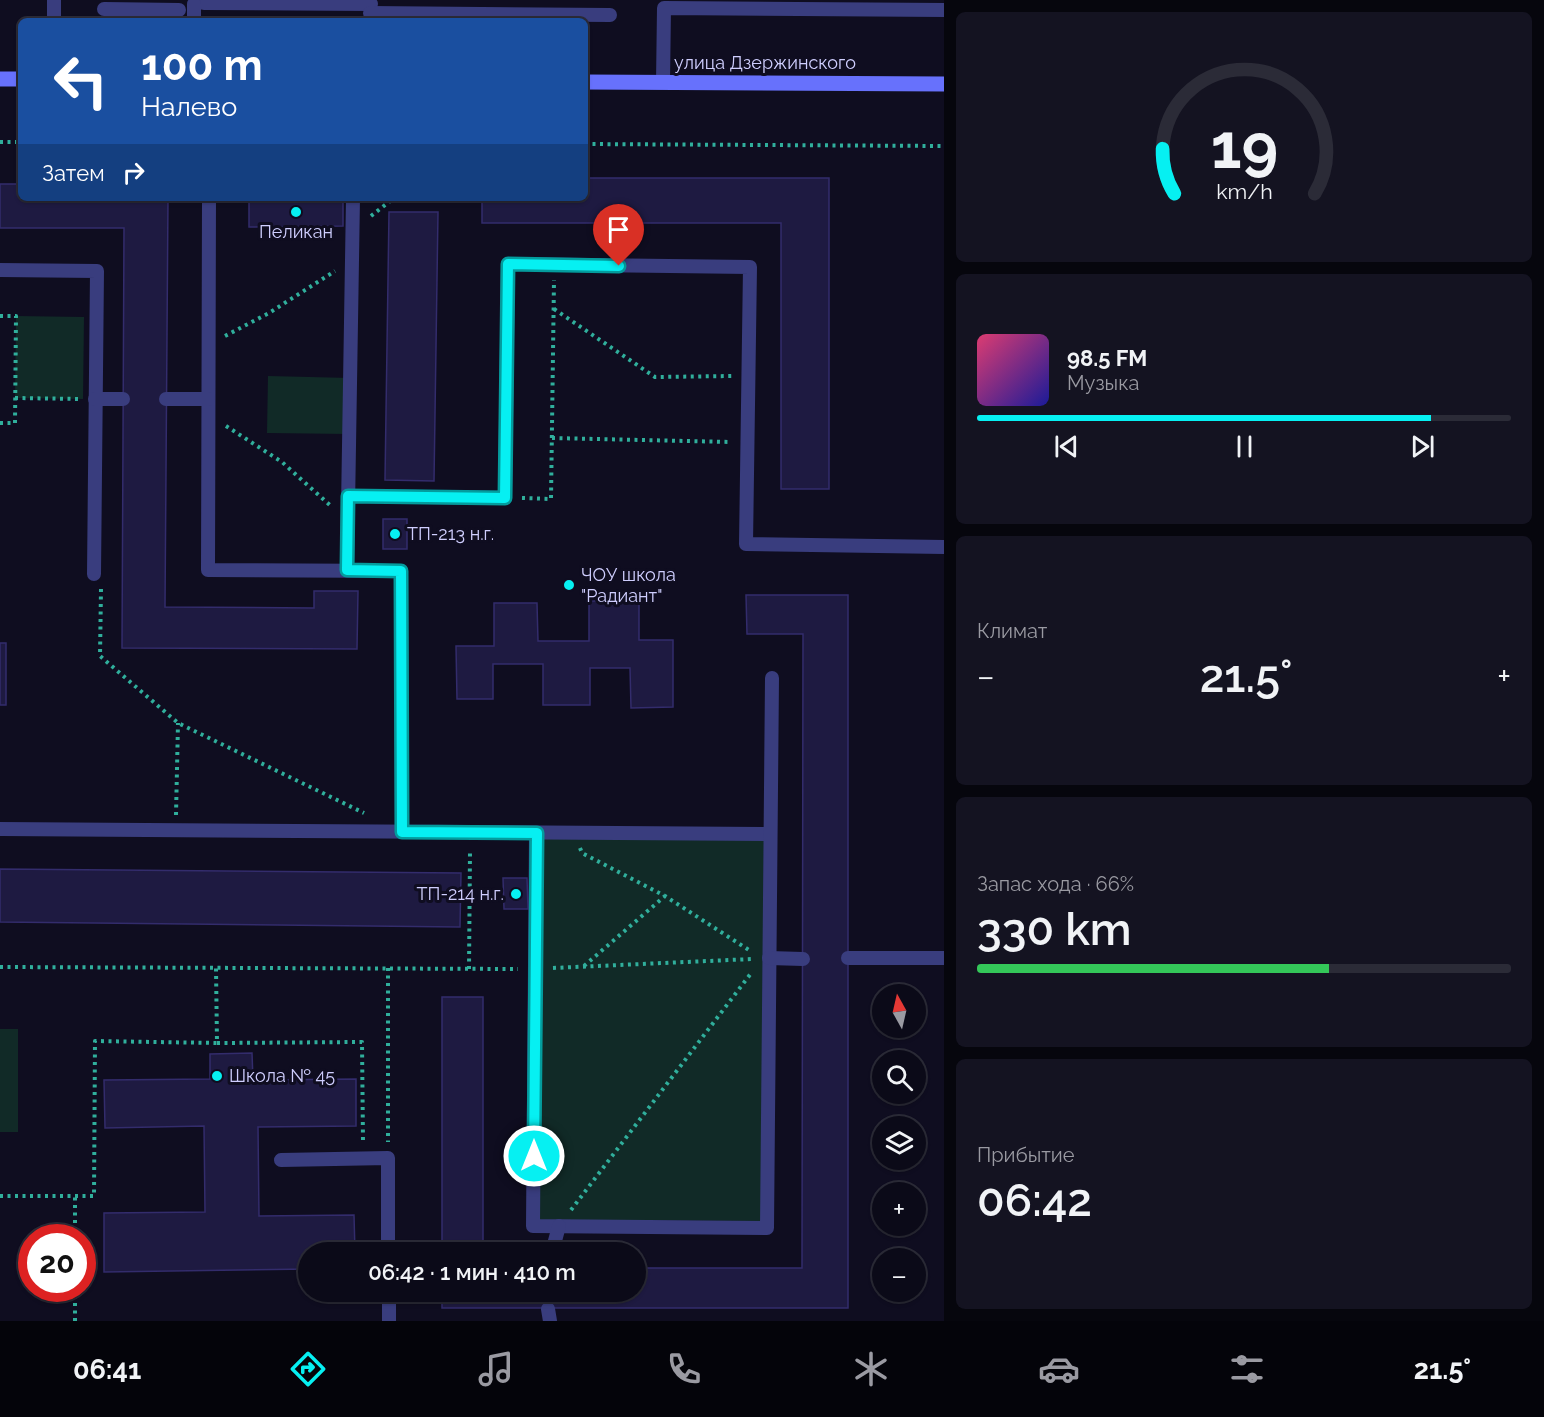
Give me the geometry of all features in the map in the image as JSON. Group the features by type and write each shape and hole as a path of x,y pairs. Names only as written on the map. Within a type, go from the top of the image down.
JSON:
{"main road":[{"path":"0,78 18,79"},
{"name":"улица Дзержинского","path":"588,82 944,84"}],"lane":[{"path":"54,0 54,18"},
{"path":"195,18 199,4 610,15"},
{"path":"663,82 664,8 944,10"},
{"path":"104,10 179,9"},
{"path":"209,201 207,570 401,571 402,832"},
{"path":"347,570 353,201"},
{"path":"348,496 505,498 508,264 750,267 746,544 944,547"},
{"path":"0,270 97,271 89,399 93,574"},
{"path":"89,399 123,399"},
{"path":"166,399 208,406"},
{"path":"537,833 533,1226 767,1228 766,958 772,678"},
{"path":"0,829 770,834"},
{"path":"766,958 803,959"},
{"path":"848,958 944,958"},
{"path":"281,1160 388,1158 388,1242"},
{"path":"555,1242 559,1226"},
{"path":"388,1302 389,1321"}],"path":[{"path":"0,142 18,142"},
{"path":"588,144 944,146"},
{"path":"353,229 390,201"},
{"path":"208,345 269,313 352,260"},
{"path":"505,498 551,499 554,265"},
{"path":"554,309 655,377 748,376"},
{"path":"0,316 16,316 15,423 0,423"},
{"path":"15,398 89,399"},
{"path":"208,406 282,462 348,521"},
{"path":"552,438 747,443"},
{"path":"101,587 100,656 178,723 370,816"},
{"path":"176,830 178,723"},
{"path":"575,833 582,853 665,896 766,958"},
{"path":"469,969 470,852"},
{"path":"583,966 665,896"},
{"path":"0,967 536,969 766,958"},
{"path":"559,1226 766,958"},
{"path":"216,968 217,1043"},
{"path":"388,968 388,1158"},
{"path":"0,1196 94,1196 95,1041 362,1042 363,1158"},
{"path":"75,1196 75,1224"},
{"path":"75,1302 75,1321"}],"green space":[{"path":"16,316 84,317 83,399 15,398"},
{"path":"268,376 351,378 349,434 267,433"},
{"path":"540,838 764,840 761,1221 538,1220"},
{"path":"0,1029 18,1029 18,1132 0,1132"}],"building":[{"path":"588,178 829,178 829,489 781,489 781,223 482,223 482,201 588,201"},
{"path":"0,184 18,184 18,201 168,201 165,607 314,608 314,591 358,591 357,649 122,648 124,228 0,228"},
{"name":"Пеликан","path":"249,201 343,201 343,226 249,227"},
{"path":"389,212 438,212 434,481 385,480"},
{"name":"ТП-213 н.г.","path":"383,519 407,519 407,549 383,549"},
{"path":"746,595 848,595 848,1308 442,1308 442,1302 646,1302 646,1268 802,1268 803,634 747,634"},
{"path":"589,601 639,601 639,640 673,640 673,707 631,708 630,668 590,668 590,705 543,705 543,664 493,664 493,699 457,699 456,646 494,646 494,603 537,603 538,641 589,641"},
{"path":"0,643 6,643 6,705 0,705"},
{"path":"0,869 461,873 460,927 0,922"},
{"name":"ТП-214 н.г.","path":"503,878 527,878 528,909 504,909"},
{"path":"442,997 483,997 483,1242 442,1242"},
{"path":"252,1053 253,1080 356,1079 356,1126 258,1127 259,1216 354,1215 355,1242 298,1242 298,1269 104,1272 104,1213 205,1212 204,1126 105,1128 104,1080 210,1079 210,1054"}],"place":[{"name":"Пеликан","path":"296,212"},
{"name":"ТП-213 н.г.","path":"395,534"},
{"name":"ЧОУ школа \"Радиант\"","path":"569,585"},
{"name":"ТП-214 н.г.","path":"516,894"},
{"name":"Школа № 45","path":"217,1076"}],"route":[{"path":"534,1156 537,833 402,832 401,571 347,570 348,496 505,498 508,264 619,266"}]}
